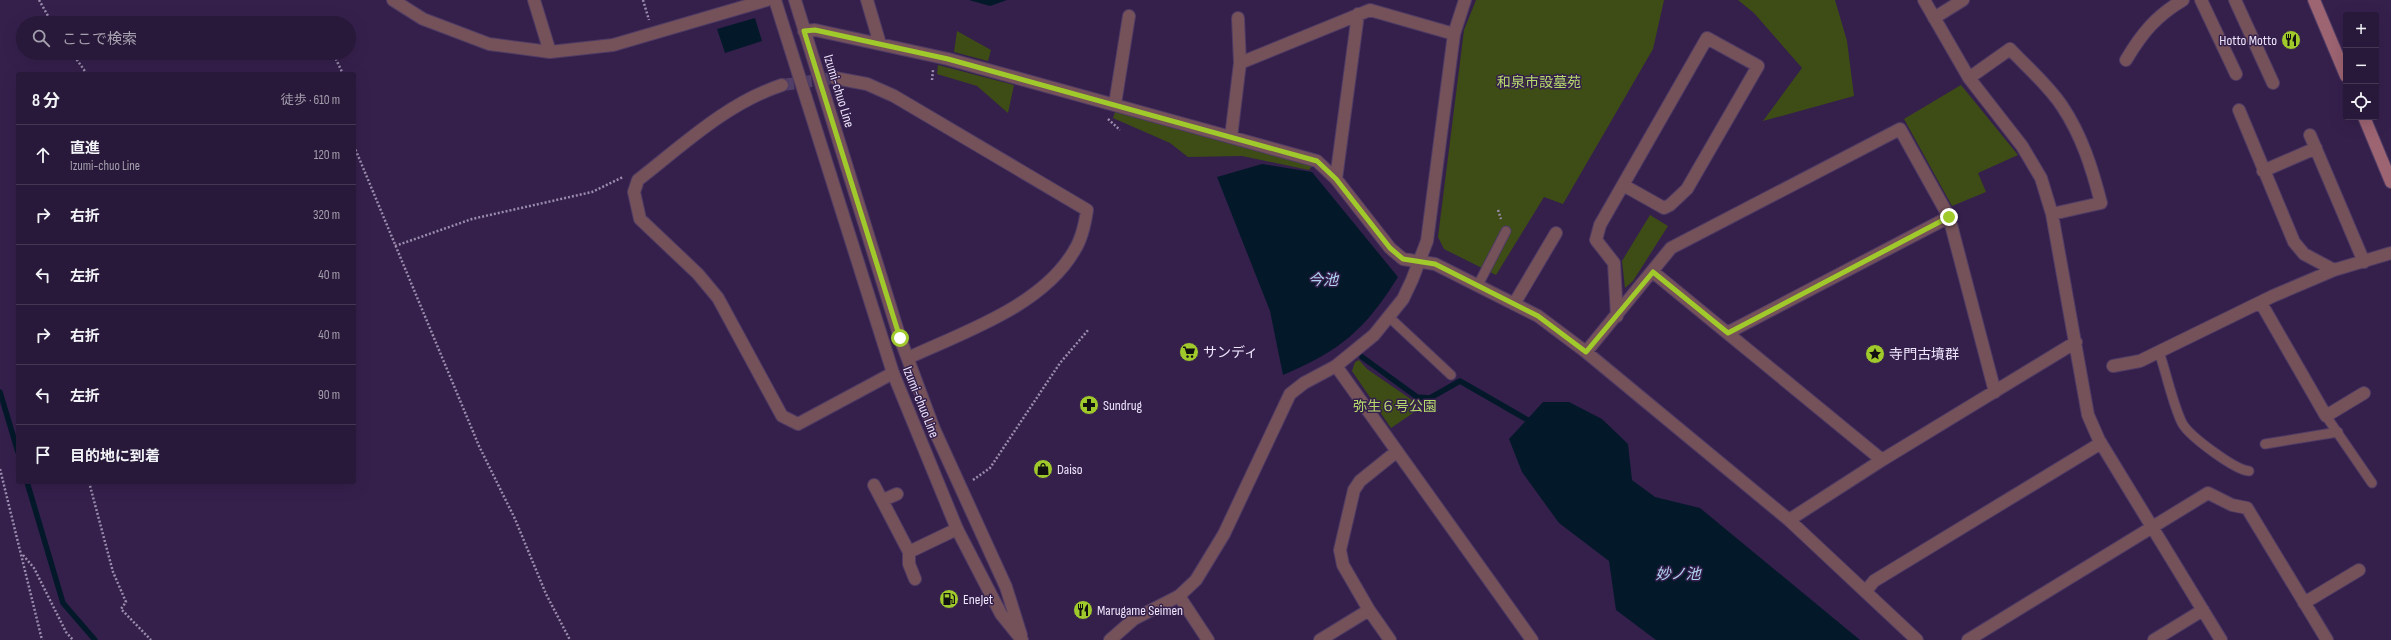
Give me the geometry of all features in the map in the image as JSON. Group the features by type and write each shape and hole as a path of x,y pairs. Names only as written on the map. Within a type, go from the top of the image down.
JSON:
{"main road":[{"path":"2314,0 2343,69"},
{"path":"2365,120 2391,182"}],"street":[{"path":"392,0 422,19 489,44 550,52 613,45 767,0"},
{"path":"534,0 550,52"},
{"name":"Izumi-chuo Line","path":"775,0 893,373 957,529 1001,614 1022,640"},
{"name":"Izumi-chuo Line","path":"795,0 908,358 934,429 963,488 992,559 1006,587 1022,640"},
{"path":"867,0 880,44"},
{"path":"1110,640 1134,619 1179,596 1196,580 1224,534 1290,394 1304,382 1336,366 1374,335 1403,299 1421,260 1427,240 1454,34 1465,0"},
{"path":"1924,0 1969,78 2022,146 2041,178 2052,214 2088,414 2101,443 2222,640"},
{"path":"1934,18 1963,0"},
{"path":"2126,60 2137,31 2183,0"},
{"path":"2201,0 2236,74"},
{"path":"2236,0 2273,83"},
{"path":"1240,63 1370,10 1454,34"},
{"path":"1336,179 1358,14"},
{"path":"1115,104 1129,16"},
{"path":"1231,137 1240,63 1238,18"},
{"path":"804,31 815,30 948,59 1317,161 1336,179 1390,248 1403,259 1421,260 1435,264 1538,316 1586,352 1789,520 1917,640"},
{"path":"1617,316 1614,263 1596,240 1600,225 1707,38 1758,66 1687,189 1670,205 1664,208 1623,185"},
{"path":"1969,78 2010,49 2061,104 2076,129 2089,157 2101,203 2052,214"},
{"path":"835,78 867,84 894,96 1087,210 1084,227 1075,250 1060,270 1023,302 908,358"},
{"path":"782,85 760,92 732,108 638,180 634,192 640,219 698,274 718,298 782,416 798,424 893,373"},
{"path":"2239,110 2263,171 2294,242 2304,254 2334,270"},
{"path":"1586,352 1672,248 1900,129 1949,217 1996,392"},
{"path":"2310,135 2364,262"},
{"path":"2263,171 2316,148"},
{"path":"1728,333 1949,217"},
{"path":"1514,304 1556,233"},
{"path":"2113,366 2140,361 2334,270 2391,253"},
{"path":"1653,272 1882,460"},
{"path":"2261,303 2326,416 2364,393"},
{"path":"1789,520 1882,460 2076,342"},
{"path":"1336,366 1396,452 1532,640"},
{"path":"1866,591 1874,581 2101,443"},
{"path":"1390,640 1369,610 1343,565 1340,550 1354,490 1360,482 1396,452"},
{"path":"874,485 883,500 908,552 908,564 915,579"},
{"path":"1968,640 2208,493 2232,505 2247,508 2328,640"},
{"path":"883,500 897,494"},
{"path":"908,552 957,529"},
{"path":"2304,603 2359,570"},
{"path":"1179,596 1208,640"},
{"path":"1320,640 1369,610"},
{"path":"2154,640 2203,610"}],"lane":[{"path":"1478,285 1506,231"},
{"path":"1389,317 1451,374"},
{"path":"2159,352 2183,424 2218,456 2242,471 2249,471"},
{"path":"2326,416 2372,483"},
{"path":"2265,444 2338,432"}],"path":[{"path":"39,0 48,16"},
{"path":"643,0 654,34"},
{"path":"77,60 86,72"},
{"path":"336,60 342,72"},
{"path":"356,151 479,446 515,519 546,594 570,640"},
{"path":"395,246 472,219 592,192 628,175 638,180"},
{"path":"963,488 990,468 1060,363 1089,329"},
{"path":"0,469 42,640"},
{"path":"90,484 113,572 126,602 121,609 151,640"},
{"path":"22,554 34,568 66,632 73,640"}],"green space":[{"name":"和泉市設墓苑","path":"1476,0 1664,0 1653,49 1563,204 1544,197 1496,275 1444,249 1438,237 1464,30"},
{"path":"1738,0 1835,0 1847,41 1854,96 1763,121 1802,68 1754,13"},
{"path":"957,31 991,50 988,61 954,52"},
{"path":"938,65 1014,85 1008,113 977,86 937,74"},
{"path":"1961,85 2018,155 1978,173 1986,192 1952,206 1904,119"},
{"path":"1115,112 1312,166 1309,170 1242,156 1188,157 1170,143 1113,118"},
{"path":"1650,215 1668,226 1633,281 1625,288 1622,261"},
{"name":"弥生６号公園","path":"1359,360 1367,369 1415,402 1422,403 1422,407 1391,428 1352,371 1355,362"}],"water":[{"path":"969,0 1007,0 990,6"},
{"path":"755,18 762,41 725,53 717,29"},
{"name":"今池","path":"1262,164 1312,172 1398,277 1374,311 1350,337 1320,357 1283,375 1270,311 1217,177"},
{"name":"妙ノ池","path":"1543,402 1569,402 1602,419 1628,444 1632,480 1655,497 1700,508 1860,640 1656,640 1616,610 1609,561 1559,523 1522,472 1509,439"}],"waterway":[{"path":"1362,357 1417,397 1430,398 1460,381 1533,423"},
{"path":"0,392 16,445"},
{"path":"28,484 63,603 95,640"}],"tunnel":[{"path":"782,85 835,78"}],"place":[{"name":"Hotto Motto","path":"2291,40"},
{"name":"サンディ","path":"1189,352"},
{"name":"寺門古墳群","path":"1875,354"},
{"name":"Sundrug","path":"1089,405"},
{"name":"Daiso","path":"1043,469"},
{"name":"EneJet","path":"949,599"},
{"name":"Marugame Seimen","path":"1083,610"}],"route":[{"path":"900,338 804,31 815,30 948,59 1317,161 1336,179 1390,248 1403,259 1421,260 1435,264 1538,316 1586,352 1653,272 1728,333 1949,217"}]}
